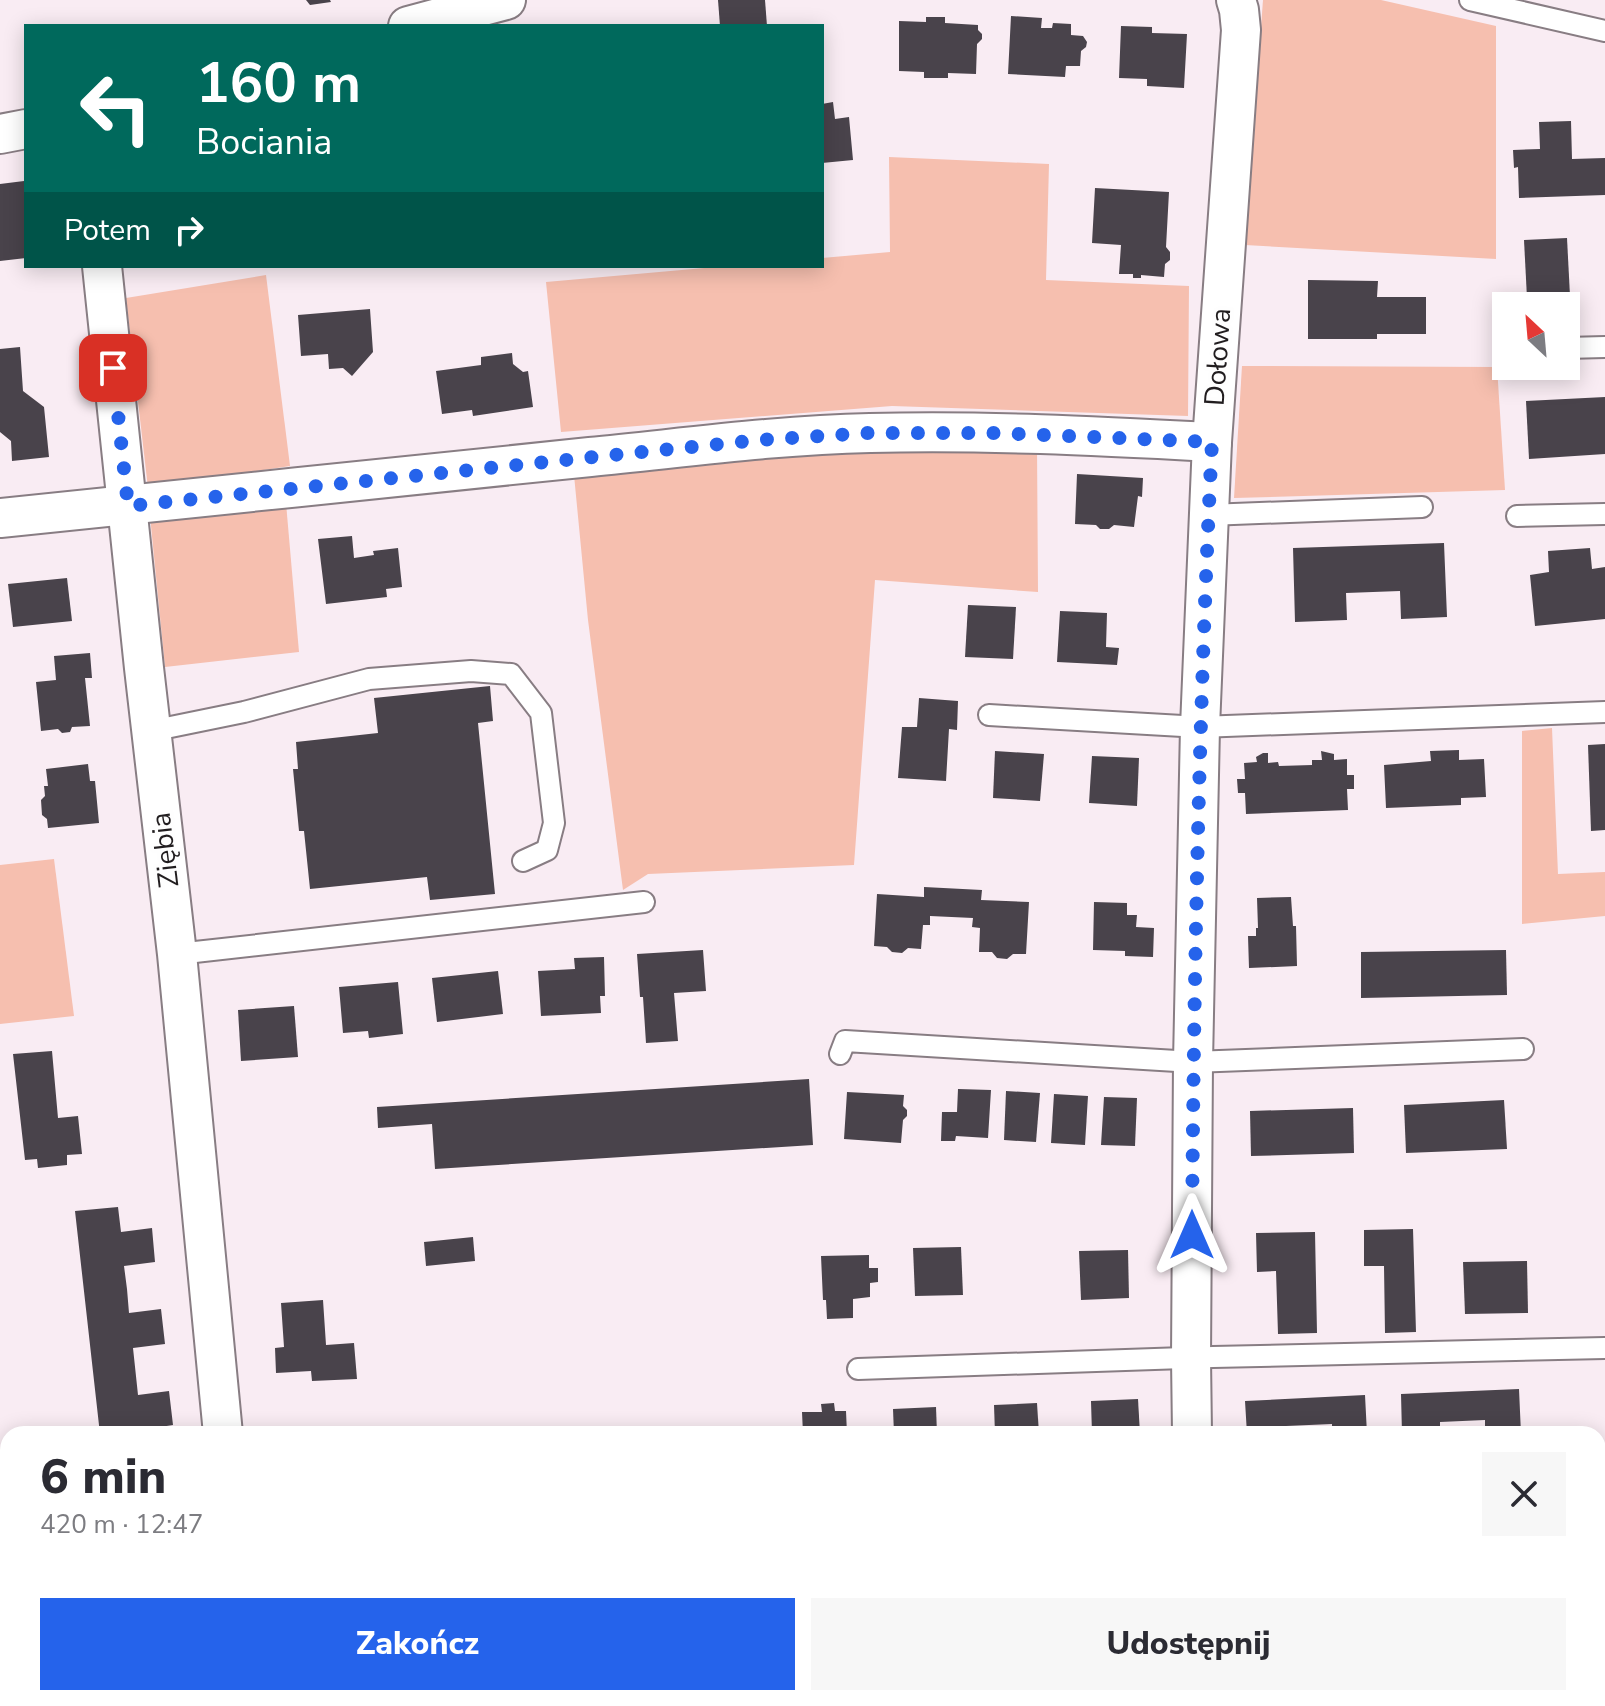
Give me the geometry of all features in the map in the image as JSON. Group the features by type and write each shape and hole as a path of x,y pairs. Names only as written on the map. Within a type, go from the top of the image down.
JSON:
{"street":[{"path":"416,24 506,0"},
{"name":"Dołowa","path":"1192,1426 1193,1062 1200,727 1212,442 1241,30 1236,0"},
{"path":"0,134 24,129"},
{"name":"Ziębia","path":"102,268 177,954 222,1426"},
{"path":"0,518 585,457 868,433 997,433 1212,442"}],"lane":[{"path":"1470,0 1605,31"},
{"path":"1580,348 1605,347"},
{"path":"1208,515 1422,507"},
{"path":"1517,516 1605,514"},
{"path":"151,731 244,712 369,679 471,671 511,674 541,713 554,823 547,850 523,861"},
{"path":"989,715 1200,727 1605,712"},
{"path":"177,954 644,902"},
{"path":"840,1054 845,1041 1193,1062 1523,1049"},
{"path":"858,1369 1605,1348"}],"shaded area":[{"path":"1263,0 1381,0 1496,26 1496,259 1245,245"},
{"path":"889,157 1049,164 1046,280 1189,286 1188,416 892,406 561,432 546,282 704,268 824,268 824,258 890,252"},
{"path":"266,275 290,466 148,488 126,298"},
{"path":"1242,366 1492,367 1492,380 1498,380 1505,490 1234,498"},
{"path":"1037,446 1038,592 875,580 854,865 648,874 623,890 588,620 574,475 890,447"},
{"path":"286,503 299,652 165,667 150,516"},
{"path":"1552,728 1558,874 1605,872 1605,916 1522,924 1522,731"},
{"path":"54,859 74,1016 0,1024 0,865"}],"building":[{"path":"306,0 330,0 331,2 310,5"},
{"path":"718,0 765,0 767,24 720,24"},
{"path":"1011,16 1042,18 1041,28 1052,28 1053,23 1071,24 1071,35 1083,36 1087,42 1081,51 1080,66 1066,66 1065,77 1008,74"},
{"path":"926,17 945,17 945,23 978,25 982,39 977,44 976,74 948,73 948,78 924,78 924,72 899,71 899,21 926,22"},
{"path":"1121,26 1152,27 1152,33 1187,34 1184,88 1147,86 1147,79 1119,78"},
{"path":"833,102 835,119 849,117 853,160 824,163 824,104"},
{"path":"1571,121 1572,159 1605,158 1605,195 1519,198 1518,167 1514,168 1513,150 1540,149 1539,122"},
{"path":"24,181 24,258 0,261 0,184"},
{"path":"1095,188 1169,192 1166,247 1170,260 1165,264 1164,277 1141,275 1141,278 1133,278 1133,274 1119,274 1121,245 1092,243"},
{"path":"1567,238 1570,292 1527,292 1524,240"},
{"path":"1308,280 1378,281 1377,297 1426,297 1426,334 1377,334 1377,339 1308,339"},
{"path":"370,309 373,352 352,376 343,368 329,369 328,354 301,356 298,315"},
{"path":"20,347 23,391 44,407 49,457 12,461 11,441 0,432 0,349"},
{"path":"512,353 513,364 523,372 528,371 533,407 473,416 472,410 442,414 436,371 481,365 481,357"},
{"path":"1605,397 1605,454 1529,459 1526,401"},
{"path":"1077,474 1143,478 1142,497 1138,496 1134,527 1114,525 1109,529 1100,529 1096,525 1075,524"},
{"path":"352,536 354,558 374,555 373,551 398,548 402,587 386,589 387,597 326,604 318,539"},
{"path":"1444,543 1447,617 1401,619 1400,591 1346,593 1347,620 1295,622 1293,548"},
{"path":"1590,548 1592,569 1605,567 1605,619 1535,626 1530,575 1549,572 1548,551"},
{"path":"67,578 72,621 13,627 8,584"},
{"path":"968,605 1016,607 1013,659 965,657"},
{"path":"1060,611 1107,613 1106,647 1119,648 1117,665 1057,662"},
{"path":"90,653 92,678 85,678 90,726 72,727 70,732 62,733 58,729 41,731 36,682 56,680 54,656"},
{"path":"490,686 493,721 478,723 495,894 430,900 427,877 310,889 304,831 299,831 293,769 298,769 296,742 378,733 374,698"},
{"path":"919,698 958,701 957,730 949,729 946,781 898,778 902,727 917,727"},
{"path":"1605,744 1605,830 1591,831 1588,745"},
{"path":"1459,750 1459,760 1484,759 1486,797 1461,798 1461,805 1386,808 1384,765 1431,761 1430,751"},
{"path":"995,751 1044,754 1040,801 993,798"},
{"path":"1321,751 1334,754 1334,760 1347,759 1347,775 1354,775 1354,789 1347,789 1348,810 1246,814 1245,793 1238,793 1237,779 1245,779 1244,763 1257,762 1256,757 1268,753 1268,763 1278,762 1279,766 1312,765 1312,760 1322,760"},
{"path":"1092,756 1139,758 1137,806 1089,803"},
{"path":"88,764 90,781 95,781 99,823 48,828 47,819 42,815 41,800 45,796 44,786 48,786 46,769"},
{"path":"924,887 982,890 981,900 1029,902 1026,954 1013,954 1007,959 997,958 992,952 979,952 980,928 972,927 973,918 930,916 930,925 923,925 921,949 908,948 902,953 874,946 877,894 924,897"},
{"path":"1291,897 1293,926 1296,926 1297,966 1249,968 1248,936 1256,936 1258,928 1257,898"},
{"path":"1094,902 1127,903 1127,915 1137,915 1136,927 1154,928 1153,957 1125,956 1125,951 1093,950"},
{"path":"703,950 706,991 674,993 678,1041 646,1043 637,954"},
{"path":"1506,950 1507,995 1361,998 1361,952"},
{"path":"604,957 605,996 600,996 601,1013 541,1016 538,971 575,969 574,958"},
{"path":"498,971 503,1014 437,1022 432,978"},
{"path":"398,982 403,1034 369,1038 368,1031 343,1033 339,987"},
{"path":"294,1006 298,1057 241,1061 238,1010"},
{"path":"52,1051 58,1118 78,1116 82,1154 67,1155 67,1165 38,1168 37,1159 25,1160 13,1054"},
{"path":"809,1079 813,1145 435,1169 432,1124 378,1128 377,1107"},
{"path":"958,1089 991,1090 988,1138 956,1136 955,1141 941,1141 942,1112 957,1112"},
{"path":"1006,1091 1040,1093 1036,1142 1004,1140"},
{"path":"847,1092 904,1095 903,1106 907,1116 903,1120 901,1143 844,1139"},
{"path":"1054,1094 1088,1096 1085,1145 1051,1143"},
{"path":"1104,1097 1137,1098 1135,1146 1101,1145"},
{"path":"1504,1100 1507,1149 1406,1153 1404,1105"},
{"path":"1353,1108 1354,1153 1251,1156 1250,1111"},
{"path":"118,1207 121,1232 152,1228 155,1262 124,1266 129,1313 161,1309 165,1344 133,1348 138,1395 169,1391 173,1425 99,1426 75,1211"},
{"path":"1413,1229 1416,1332 1385,1333 1384,1266 1364,1266 1364,1230"},
{"path":"1315,1232 1317,1333 1278,1334 1276,1271 1257,1272 1256,1233"},
{"path":"473,1237 475,1261 426,1266 424,1242"},
{"path":"961,1247 963,1295 915,1296 913,1248"},
{"path":"1128,1250 1129,1298 1081,1300 1079,1251"},
{"path":"869,1255 869,1268 878,1268 878,1282 870,1283 870,1297 853,1299 853,1318 827,1319 821,1256"},
{"path":"1527,1261 1528,1313 1465,1314 1463,1262"},
{"path":"323,1300 326,1345 354,1343 357,1379 312,1381 311,1371 276,1373 275,1348 284,1347 281,1303"},
{"path":"1519,1389 1521,1426 1485,1426 1485,1420 1440,1422 1440,1426 1402,1426 1401,1394"},
{"path":"1365,1395 1367,1426 1247,1426 1245,1401"},
{"path":"1138,1399 1140,1426 1092,1426 1091,1401"},
{"path":"834,1403 835,1411 846,1411 847,1426 803,1426 802,1412 822,1412 821,1404"},
{"path":"1037,1403 1038,1426 995,1426 994,1405"},
{"path":"936,1407 937,1426 894,1426 893,1409"}],"route":[{"path":"113,368 128,506 760,440 868,433 997,433 1212,442 1200,727 1192,1235"}]}
